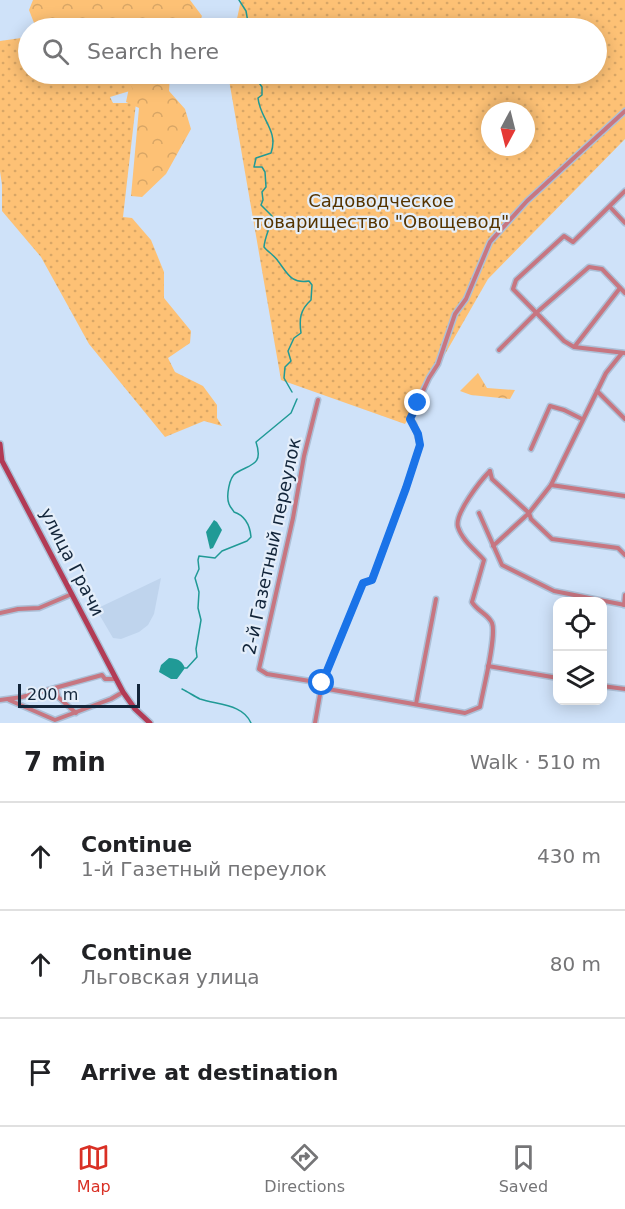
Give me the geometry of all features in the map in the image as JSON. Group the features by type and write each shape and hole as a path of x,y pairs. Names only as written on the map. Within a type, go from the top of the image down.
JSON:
{"street":[{"path":"315,723 322,685 363,583 372,580 420,445 418,434 410,419 438,364 455,314 466,299 490,242 527,201 625,111"},
{"path":"624,354 574,346 564,341 513,289 516,280 564,236 573,242 625,192"},
{"path":"610,207 625,223"},
{"path":"499,350 536,313 589,267 602,269 625,293"},
{"path":"574,346 620,288"},
{"path":"494,546 529,513 551,485 606,373 624,354"},
{"path":"597,391 625,418"},
{"name":"2-й Газетный переулок","path":"318,400 300,472 293,519 259,669 267,674 322,685"},
{"path":"531,450 550,406 582,419"},
{"name":"улица Грачи","path":"0,444 2,460 116,679 135,709 150,723"},
{"path":"322,685 465,712 480,706 488,666 492,624 472,602 484,560 465,540 457,526 458,519 471,495 490,471 492,479 529,513 531,519 552,539 618,548 625,555"},
{"path":"551,485 625,496"},
{"path":"479,513 502,565 554,591 624,605 625,596"},
{"path":"0,613 39,608 72,594"},
{"path":"416,704 436,599"},
{"path":"488,666 553,677"},
{"path":"0,700 9,700 102,675 105,679 116,679"},
{"path":"607,687 625,689"},
{"path":"56,688 58,697 76,713"},
{"path":"9,700 55,720 123,692"}],"shaded area":[{"path":"214,520 222,530 213,548 210,549 206,532"},
{"path":"161,578 154,614 148,625 139,632 121,639 113,638 96,609"},
{"path":"169,658 179,660 185,668 177,679 171,679 159,672 161,665"}],"green space":[{"path":"33,0 190,0 202,16 201,18 32,18 29,10"},
{"name":"Садоводческое товарищество \"Овощевод\"","path":"241,0 625,0 625,139 488,279 405,424 281,380 230,84 607,84 607,18 237,18"},
{"path":"18,38 18,84 130,84 133,90 110,97 113,103 136,103 123,217 132,218 151,240 164,272 164,298 191,331 190,343 168,358 175,372 203,386 217,405 217,418 222,426 204,421 165,437 89,344 41,257 2,211 0,41"},
{"path":"130,84 169,84 169,91 185,109 191,129 166,174 142,197 131,196 139,108 126,102"},
{"path":"478,373 487,388 515,390 510,399 471,395 460,391"}],"waterway":[{"path":"239,0 247,18"},
{"path":"260,84 262,95 258,98 259,105 273,138 271,153 256,158 254,167 262,167 265,172 266,187 262,192 261,205 272,216 264,247 277,259 290,277 298,281 309,281 312,285 311,300 301,315 301,333 294,338 288,351 291,361 285,367 284,378 292,392"},
{"path":"185,668 197,657 196,649 201,620 198,608 199,592 195,578 199,569 199,556 215,558 222,551 247,541 251,537 247,522 234,512 229,504 230,483 236,473 251,466 257,460 256,442 291,413 297,399"},
{"path":"182,689 200,699 236,709 242,712 251,723"}],"route":[{"path":"322,683 363,583 372,580 406,488 420,445 418,434 410,419 418,403"}]}
